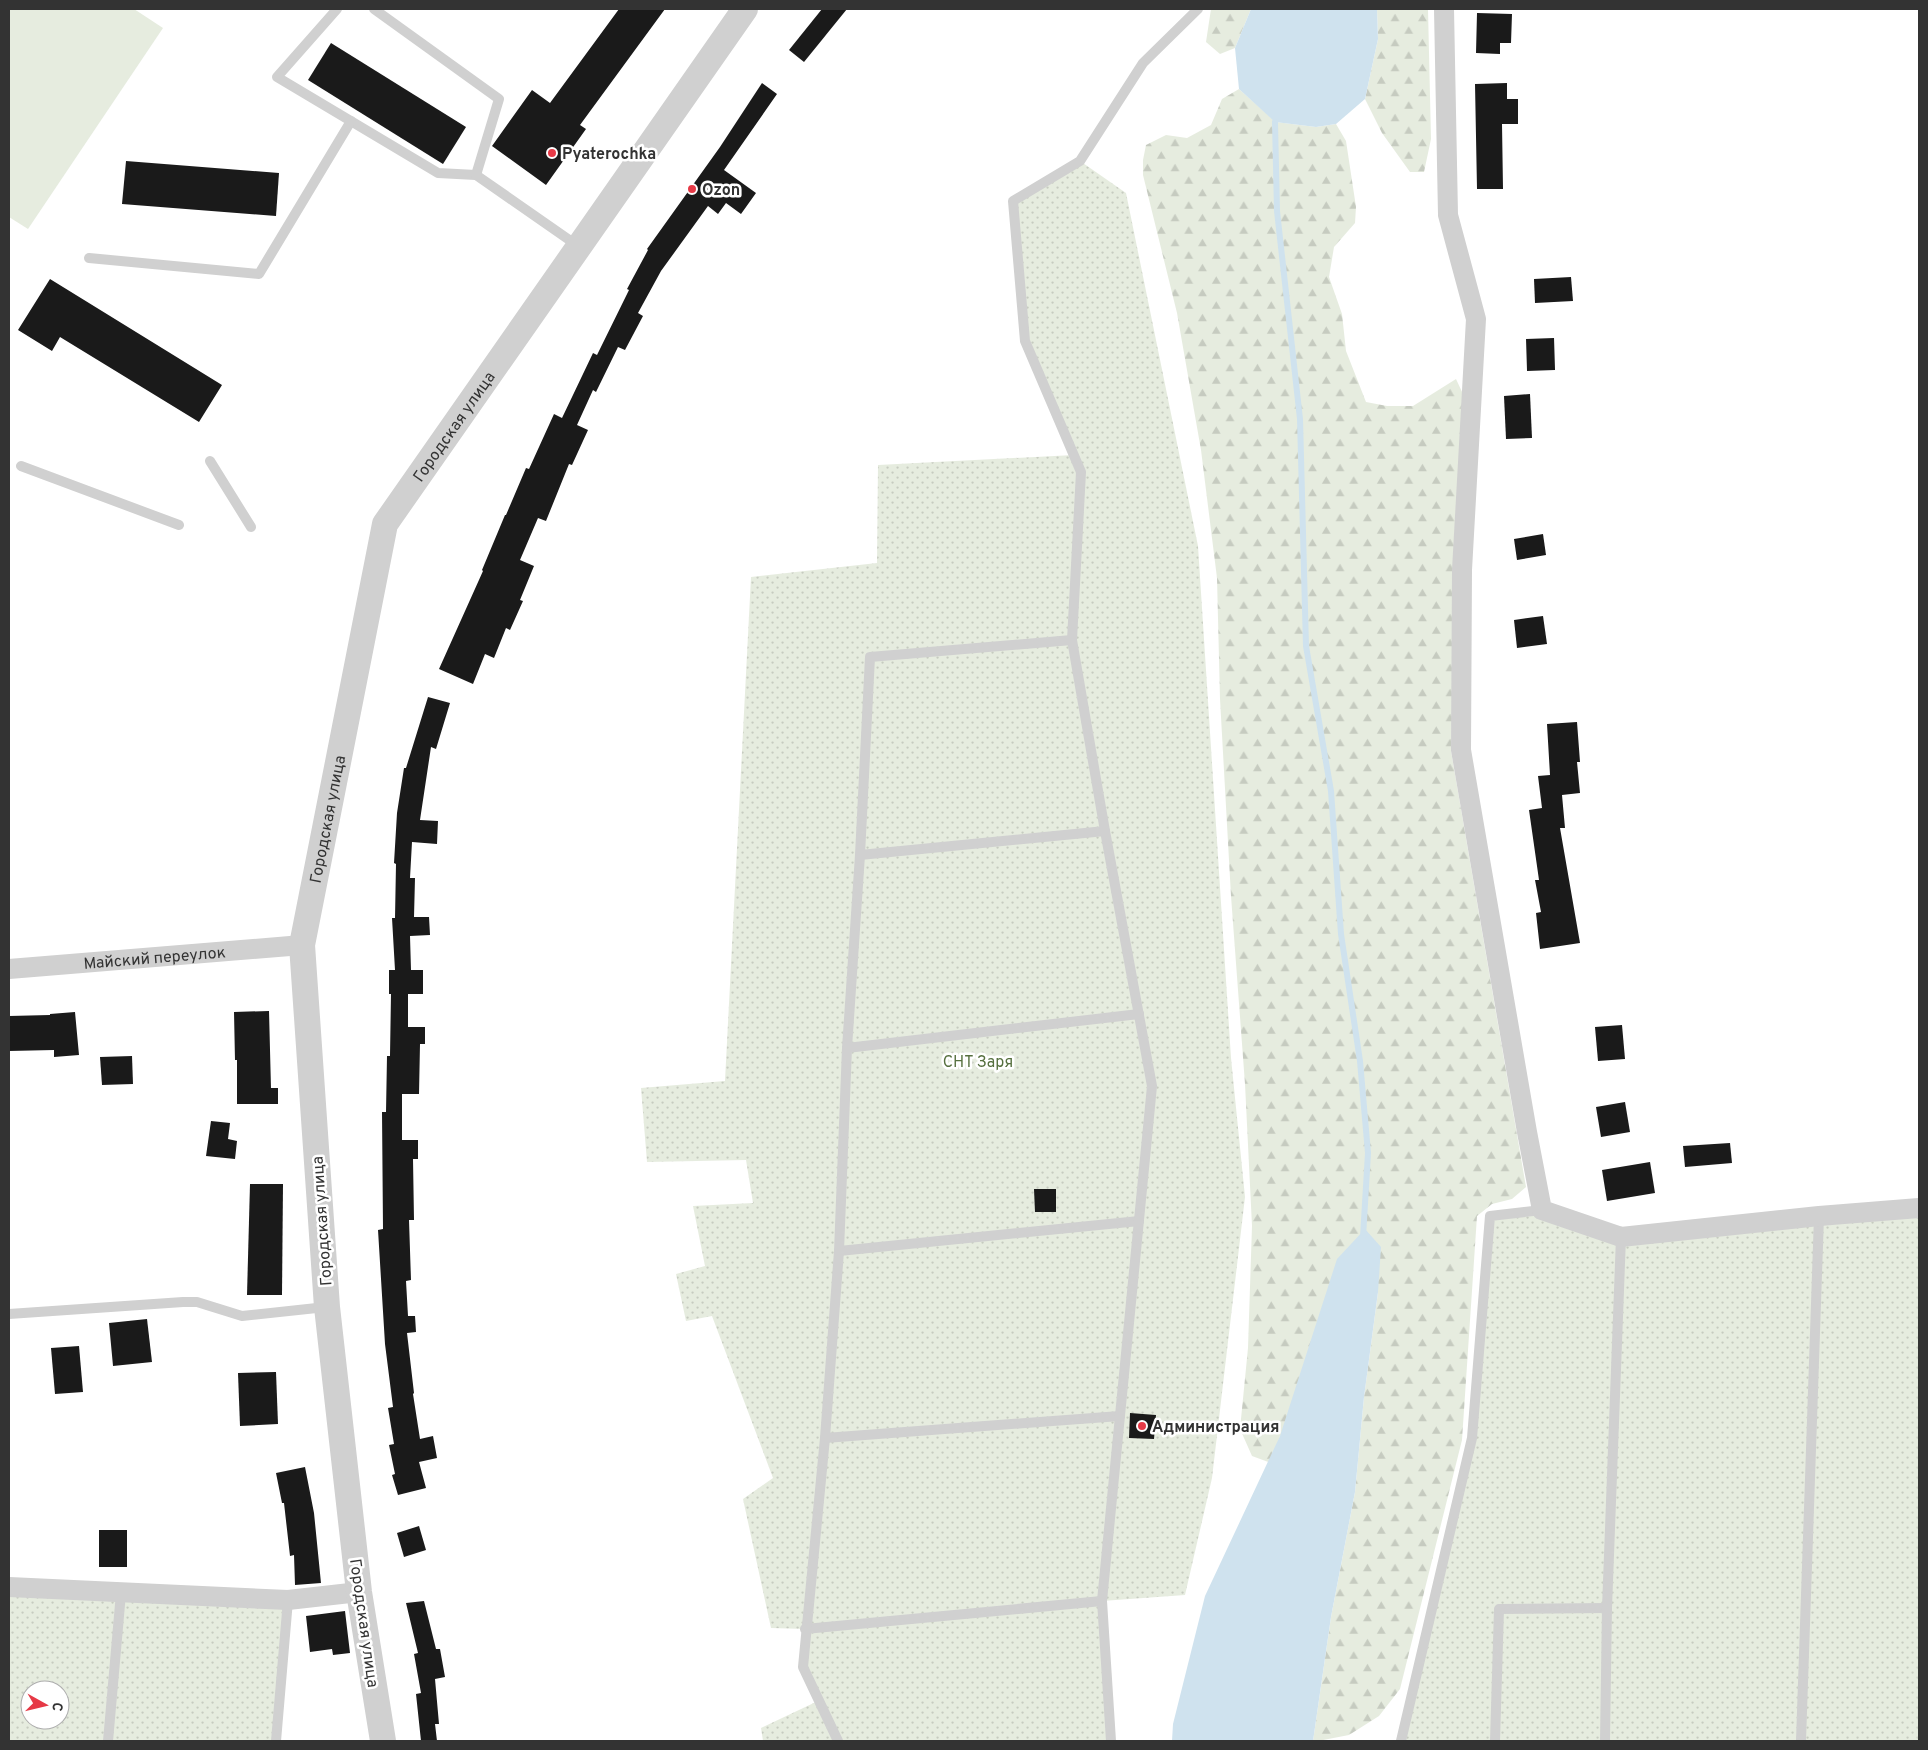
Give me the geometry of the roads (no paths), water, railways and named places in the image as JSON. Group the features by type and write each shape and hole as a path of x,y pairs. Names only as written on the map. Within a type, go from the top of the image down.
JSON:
{"street":[{"name":"Городская улица","path":"383,1741 359,1592 326,1307 302,945 385,524 745,9"},
{"path":"1444,9 1448,215 1476,319 1462,570 1461,750 1542,1210 1622,1237 1819,1216 1919,1208"},
{"name":"Майский переулок","path":"9,970 302,945"},
{"path":"9,1587 288,1600 359,1592"}],"lane":[{"path":"338,9 277,77 438,173 476,175 579,246"},
{"path":"374,9 499,99 476,175"},
{"path":"1111,1741 1102,1601 1152,1086 1072,640 1081,472 1025,341 1013,201 1080,161 1143,63 1198,9"},
{"path":"90,258 260,274 352,121"},
{"path":"210,461 251,528"},
{"path":"21,466 179,525"},
{"path":"838,1741 803,1667 805,1629 825,1438 839,1251 848,1048 870,657 1072,640"},
{"path":"860,855 1105,831"},
{"path":"848,1048 1139,1014"},
{"path":"1401,1741 1472,1438 1490,1216 1542,1210"},
{"path":"1801,1741 1819,1216"},
{"path":"839,1251 1139,1221"},
{"path":"1605,1741 1607,1608 1622,1237"},
{"path":"9,1314 183,1302 197,1302 242,1316 326,1307"},
{"path":"825,1438 1120,1416"},
{"path":"108,1741 120,1593"},
{"path":"276,1741 288,1600"},
{"path":"805,1629 1102,1601"},
{"path":"1495,1741 1499,1609 1607,1608"}],"water":[{"path":"1251,9 1377,9 1378,39 1365,99 1336,124 1316,127 1275,122 1239,89 1235,48"},
{"path":"1365,1229 1381,1247 1378,1292 1364,1397 1355,1492 1331,1617 1313,1741 1172,1741 1173,1724 1205,1596 1280,1436 1337,1259"}],"waterway":[{"path":"1275,122 1277,211 1300,419 1306,646 1331,791 1341,934 1360,1061 1368,1153 1363,1237"}],"place":[{"name":"Pyaterochka","path":"552,153"},
{"name":"Ozon","path":"692,189"},
{"name":"Администрация","path":"1142,1426"}],"park label":[{"name":"СНТ Заря","path":"978,1061"}]}
